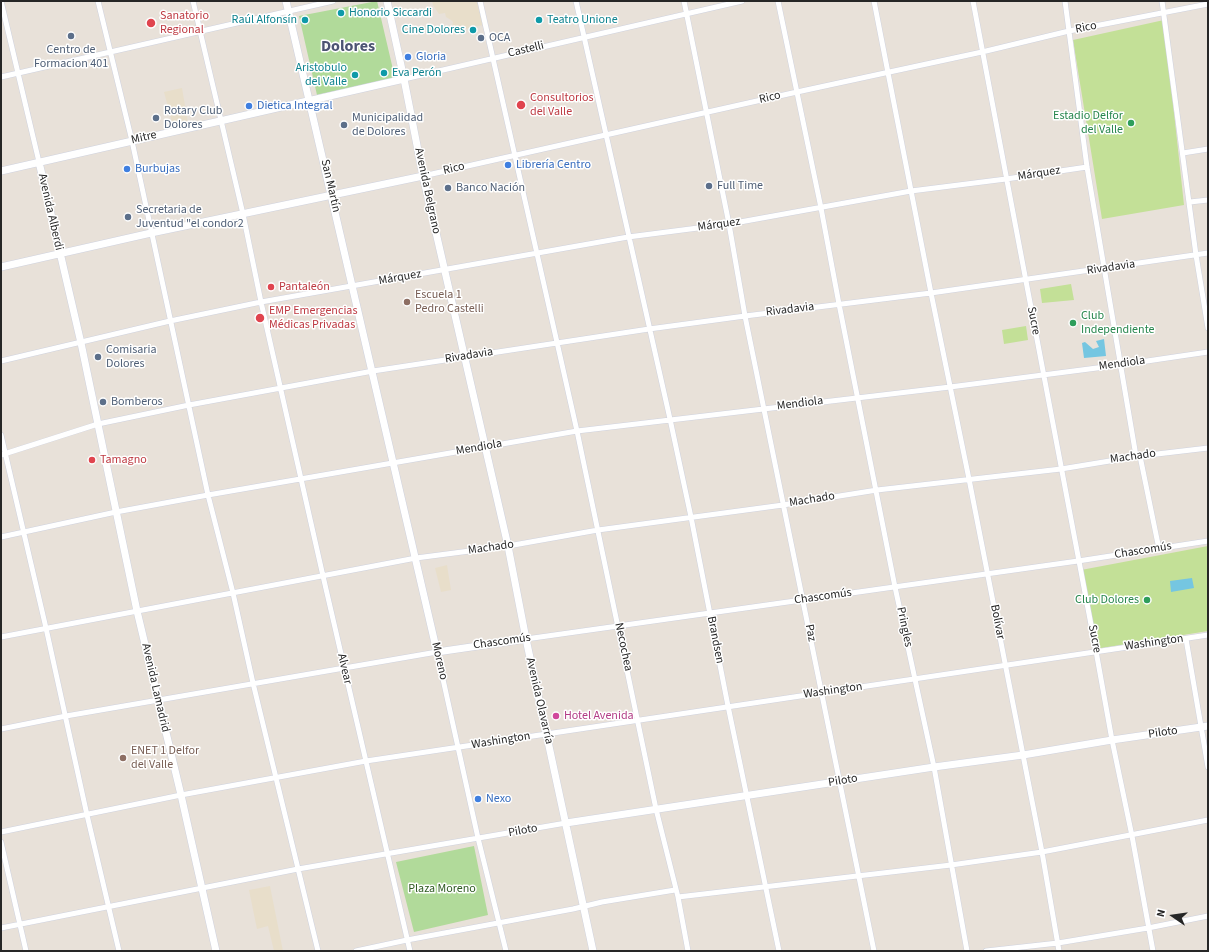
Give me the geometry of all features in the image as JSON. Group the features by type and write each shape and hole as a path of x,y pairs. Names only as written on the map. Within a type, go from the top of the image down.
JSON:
{"main road":[{"name":"San Martín","path":"286,1 372,371"},
{"name":"Avenida Belgrano","path":"387,1 423,176 464,357"},
{"name":"Castelli","path":"310,101 404,79"},
{"name":"Mitre","path":"1,170 310,101"},
{"name":"Avenida Alberdi","path":"39,162 81,343 98,424"},
{"name":"Rico","path":"1,267 151,233 423,176"},
{"name":"Avenida Olavarría","path":"464,357 508,546 526,639 593,951"},
{"name":"Moreno","path":"372,371 437,652"},
{"name":"Avenida Lamadrid","path":"98,424 137,611 181,795 216,951"},
{"name":"Chascomús","path":"437,652 526,639"},
{"name":"Piloto","path":"566,823 934,767 1023,756 1112,740 1204,727"}],"street":[{"name":"Avenida Alberdi","path":"2,1 39,162"},
{"path":"98,1 132,141 208,495 233,593 253,683 318,951"},
{"name":"Alvear","path":"193,1 243,214 280,388 410,951"},
{"path":"1,76 333,1"},
{"name":"Necochea","path":"480,1 577,431 637,720 656,809 675,890 678,897 688,951"},
{"name":"Brandsen","path":"576,1 691,517 728,706 779,951"},
{"name":"Paz","path":"684,1 729,224 745,316 874,951"},
{"name":"Castelli","path":"404,79 742,1"},
{"name":"Pringles","path":"778,1 821,208 895,587 934,767 967,951"},
{"name":"Bolívar","path":"874,1 931,293 970,479 1042,852 1059,951"},
{"name":"Sucre","path":"973,1 1153,951"},
{"path":"1065,1 1088,167 1120,365 1138,456 1159,549"},
{"path":"1162,1 1196,255 1208,328"},
{"name":"Rico","path":"423,176 982,52 1069,31 1208,4"},
{"path":"1183,153 1208,149"},
{"name":"Márquez","path":"1,361 170,321 261,302 628,237 729,224 912,191 1088,167"},
{"path":"1190,202 1208,200"},
{"name":"Rivadavia","path":"3,455 98,424 189,405 372,371 648,329 931,293 1208,253"},
{"name":"Mendiola","path":"1,537 116,512 208,495 577,431 950,387 1208,352"},
{"path":"1,436 3,455 24,532 119,951"},
{"name":"Machado","path":"1,637 416,558 508,546 598,530 783,505 877,490 1061,469 1138,456 1208,448"},
{"name":"Chascomús","path":"526,639 710,614 1208,541"},
{"name":"Washington","path":"1,832 181,795 366,761 1208,635"},
{"path":"1186,639 1204,727 1208,767"},
{"path":"1,729 66,716 437,652"},
{"name":"Moreno","path":"437,652 478,838 506,951"},
{"path":"678,897 951,865 1042,852 1132,836 1208,820"},
{"name":"Piloto","path":"1,928 298,868 566,823"},
{"path":"1,842 26,951"},
{"path":"356,951 583,906 675,890"},
{"path":"986,951 1058,943 1208,916"}],"shaded area":[{"path":"432,1 477,1 483,25 458,31 450,36 449,29 452,27 453,22 446,17 445,13 439,14"},
{"path":"182,88 188,123 173,126 164,92"},
{"path":"447,565 451,590 441,592 435,568"},
{"path":"270,886 283,951 274,951 268,926 257,929 249,890"}],"green space":[{"path":"377,1 395,78 317,95 299,16"},
{"name":"Estadio Delfor del Valle","path":"1164,20 1184,205 1102,219 1073,40"},
{"path":"1071,284 1074,300 1042,303 1040,289"},
{"path":"1026,326 1028,340 1004,344 1002,330"},
{"name":"Club Dolores","path":"1208,546 1208,631 1096,649 1081,570"},
{"name":"Plaza Moreno","path":"474,846 488,915 414,932 396,862"}],"water":[{"path":"1104,339 1106,356 1084,358 1082,343 1085,342 1093,349 1099,347 1096,341"},
{"path":"1192,578 1194,588 1171,592 1170,581"}],"place":[{"name":"Honorio Siccardi","path":"341,13"},
{"name":"Raúl Alfonsín","path":"305,20"},
{"name":"Teatro Unione","path":"539,20"},
{"name":"Sanatorio Regional","path":"151,23"},
{"name":"Cine Dolores","path":"473,30"},
{"name":"Centro de Formacion 401","path":"71,36"},
{"name":"OCA","path":"481,38"},
{"name":"Gloria","path":"408,57"},
{"name":"Eva Perón","path":"384,73"},
{"name":"Aristobulo del Valle","path":"355,75"},
{"name":"Consultorios del Valle","path":"521,105"},
{"name":"Dietica Integral","path":"249,106"},
{"name":"Rotary Club Dolores","path":"156,118"},
{"name":"Estadio Delfor del Valle","path":"1131,123"},
{"name":"Municipalidad de Dolores","path":"344,125"},
{"name":"Librería Centro","path":"508,165"},
{"name":"Burbujas","path":"127,169"},
{"name":"Full Time","path":"709,186"},
{"name":"Banco Nación","path":"448,188"},
{"name":"Secretaria de Juventud \"el condor2","path":"128,217"},
{"name":"Pantaleón","path":"271,287"},
{"name":"Escuela 1 Pedro Castelli","path":"407,302"},
{"name":"EMP Emergencias Médicas Privadas","path":"260,318"},
{"name":"Club Independiente","path":"1073,323"},
{"name":"Comisaria Dolores","path":"98,357"},
{"name":"Bomberos","path":"103,402"},
{"name":"Tamagno","path":"92,460"},
{"name":"Club Dolores","path":"1147,600"},
{"name":"Hotel Avenida","path":"556,716"},
{"name":"ENET 1 Delfor del Valle","path":"123,758"},
{"name":"Nexo","path":"478,799"}],"district":[{"name":"Dolores","path":"348,47"}]}
